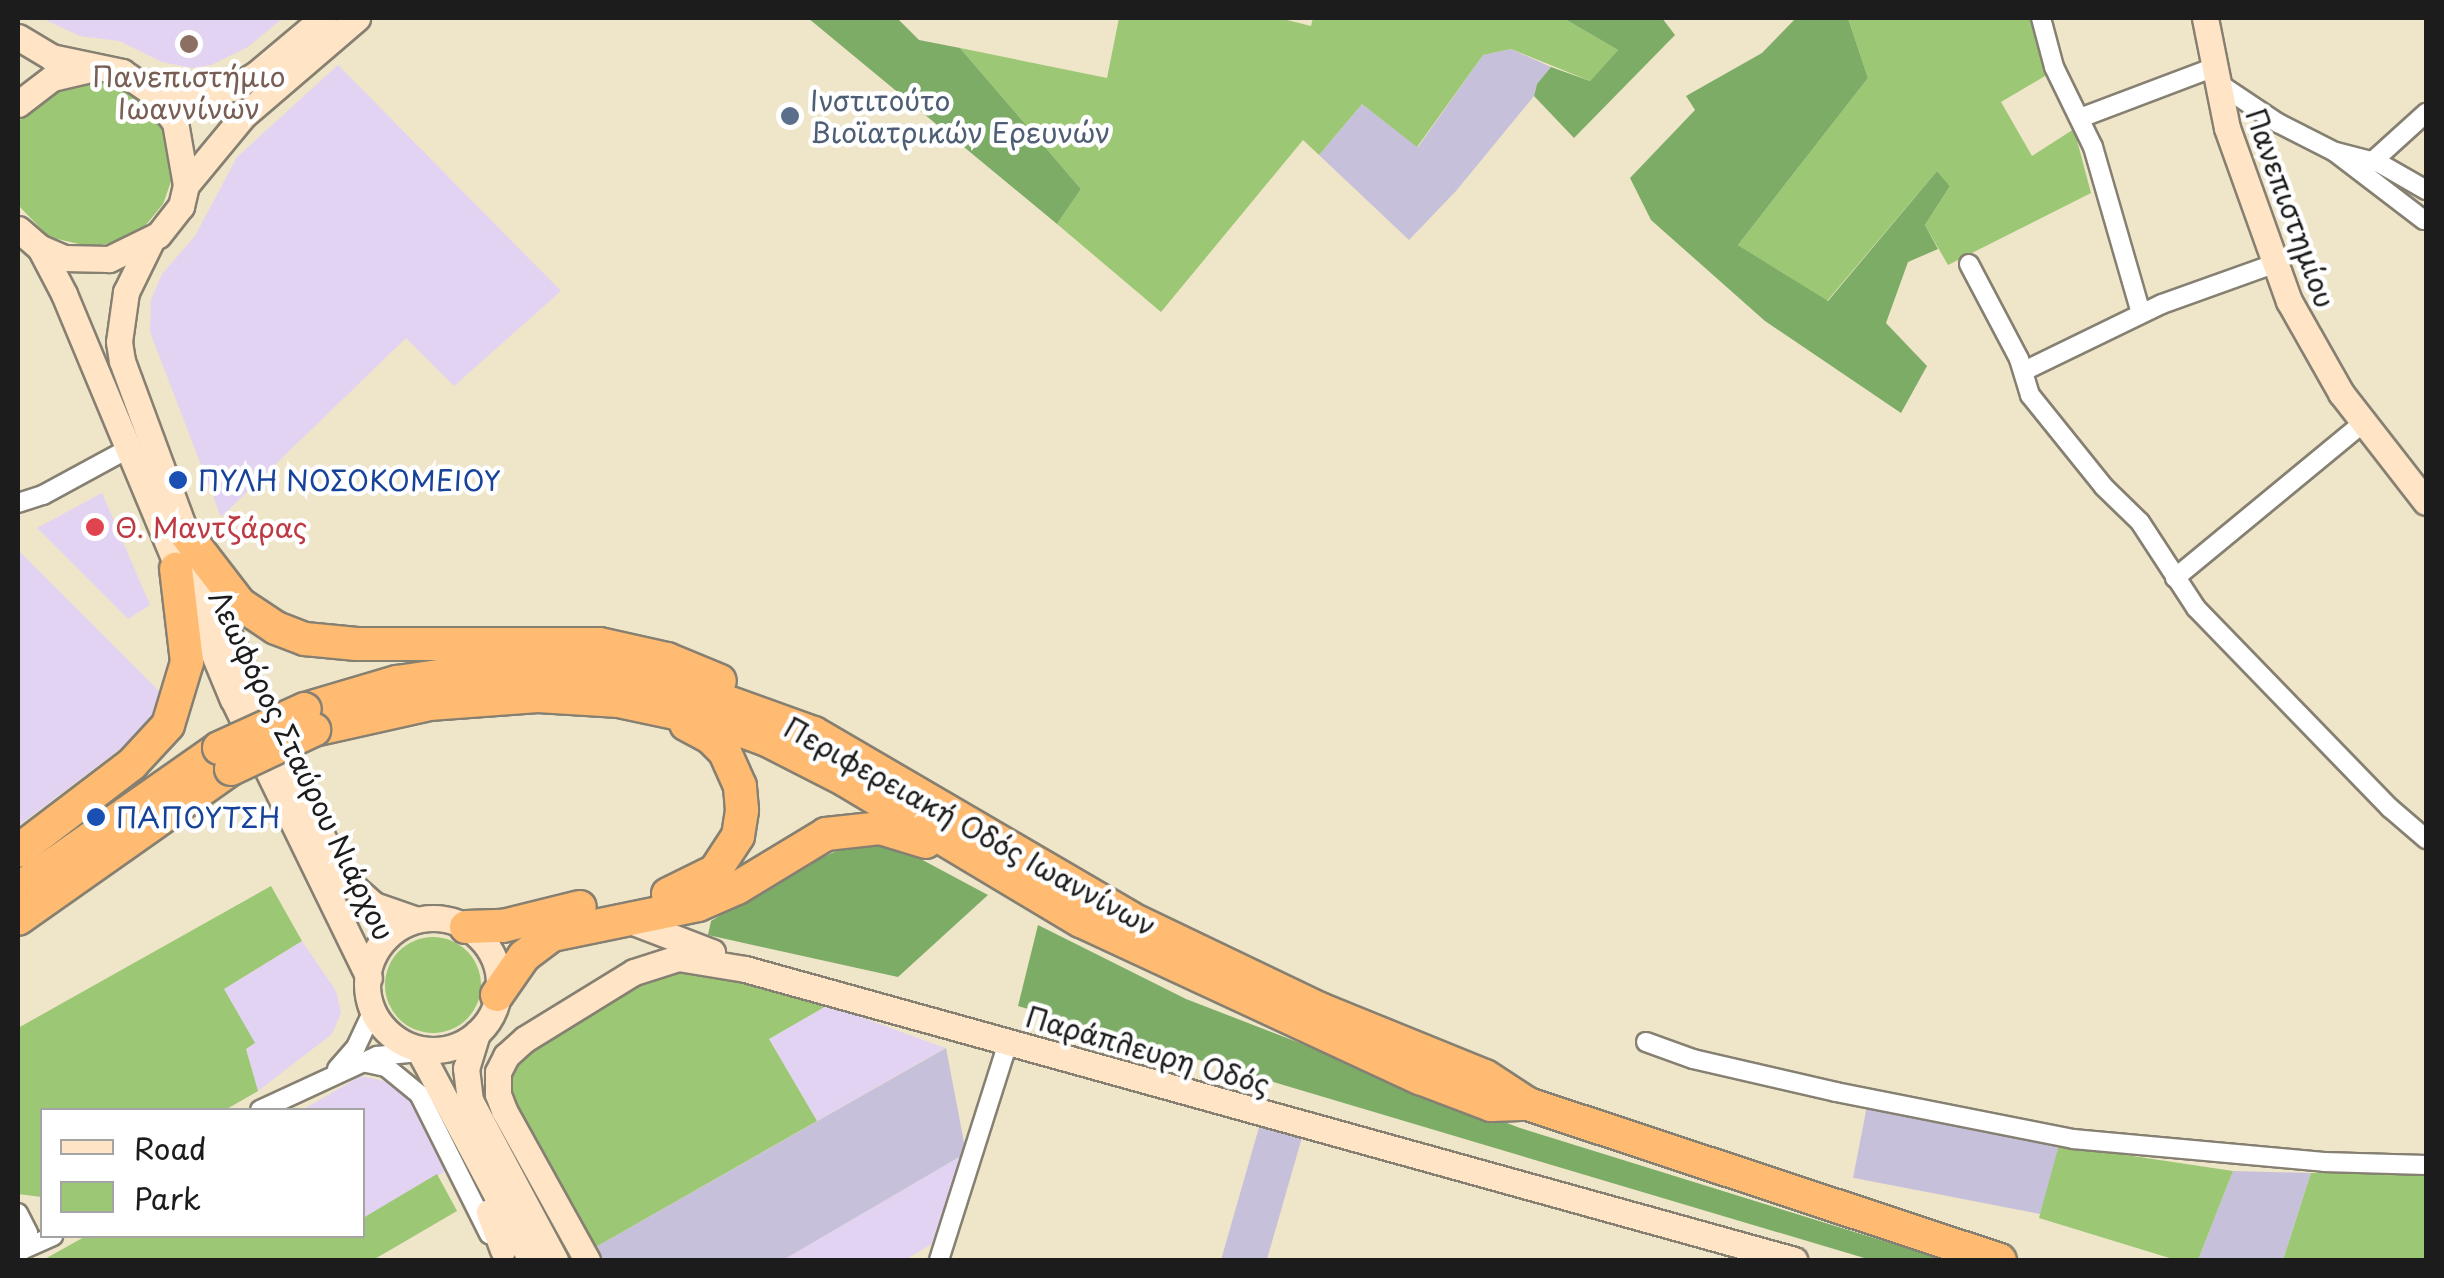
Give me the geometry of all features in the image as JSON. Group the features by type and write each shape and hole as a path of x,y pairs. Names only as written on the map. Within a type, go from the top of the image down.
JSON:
{"highway":[{"path":"186,534 240,604 276,628 304,638 357,644 599,644 688,666 750,695 788,721"},
{"path":"18,850 132,764 168,725 187,662 176,569"},
{"name":"Περιφερειακή Οδός Ιωαννίνων","path":"18,889 225,758 309,719 349,694 426,677 547,669 643,678 788,721 1130,918 1336,1016 1485,1076 1528,1104 2000,1260"},
{"name":"Περιφερειακή Οδός Ιωαννίνων","path":"309,719 483,698 565,696 646,705 706,718 767,740 1081,920 1332,1039 1491,1105 1528,1104"},
{"path":"466,927 490,928 582,906 670,894 694,885 724,862 738,836 742,810 740,786 730,761 702,731 646,705"},
{"name":"Περιφερειακή Οδός Ιωαννίνων","path":"18,919 225,758"},
{"path":"497,995 524,956 545,939 565,930 713,900 816,838 848,829 898,831 987,863"}],"main road":[{"path":"149,90 185,94 233,88 255,75 322,18"},
{"name":"Λεωφόρος Σταύρου Νιάρχου","path":"357,18 235,124 186,185 175,216 151,241 126,292 119,342 122,361 186,534 250,683 341,876 374,905 414,919"},
{"name":"Πανεπιστημίου","path":"2205,18 2213,75 2274,264 2305,333 2363,423 2426,502"},
{"path":"18,37 51,58 122,72 149,90 175,122 186,185"},
{"path":"18,104 52,78 100,68"},
{"name":"Λεωφόρος Σταύρου Νιάρχου","path":"18,229 40,248 64,294 176,569 267,775 369,978"},
{"name":"Λεωφόρος Σταύρου Νιάρχου","path":"40,248 87,261 128,253 151,241"},
{"path":"531,1260 420,1052 391,1033 374,1011 369,978 378,949 392,932 414,919 432,917 466,927 486,945 496,963 497,995 492,1011 477,1033 466,1068 470,1100 555,1260"},
{"path":"628,920 712,952 733,967"},
{"name":"Παράπλευρη Οδός","path":"587,1260 500,1102 498,1072 506,1056 525,1039 652,964 688,958 1008,1042 1794,1260"},
{"path":"420,1052 450,1049 477,1033"},
{"path":"487,1182 488,1210 505,1256"}],"street":[{"path":"2041,18 2054,67 2080,118 2141,313"},
{"path":"2080,118 2213,75 2278,123 2335,152 2424,220"},
{"path":"2374,161 2426,113"},
{"path":"2335,152 2374,161 2426,190"},
{"path":"1969,264 2024,372 2036,405 2140,522 2175,578 2234,651 2422,829"},
{"path":"2024,372 2141,313 2274,264"},
{"path":"2175,578 2363,423"},
{"path":"18,503 43,495 126,450"},
{"path":"320,1081 349,1058 374,1011"},
{"path":"939,1260 1008,1042"},
{"path":"1646,1042 1693,1059 1836,1092 2073,1140 2324,1162 2426,1166"},
{"path":"264,1108 362,1062 393,1051 420,1052"},
{"path":"362,1062 386,1067 419,1094 482,1224 505,1256"},
{"path":"18,1213 28,1233 21,1253"},
{"path":"21,1253 48,1238"}],"shaded area":[{"name":"Πανεπιστήμιο Ιωαννίνων","path":"41,18 283,18 248,47 211,65 192,68 162,62 119,41 80,36"},
{"path":"1511,49 1551,67 1537,84 1534,96 1456,191 1409,240 1319,155 1362,104 1418,147 1483,55"},
{"path":"338,65 561,291 454,386 406,338 221,517 150,332 151,300 162,274 195,236 237,157"},
{"path":"102,493 150,605 128,619 37,528"},
{"path":"18,550 168,700 124,746 18,826"},
{"path":"302,941 336,991 341,1013 332,1034 258,1091 246,1049 254,1044 224,989"},
{"path":"828,1005 945,1048 817,1121 769,1039"},
{"path":"946,1048 966,1153 783,1260 601,1260 594,1248"},
{"path":"361,1076 393,1083 408,1095 446,1171 365,1217 365,1108 305,1108"},
{"path":"1867,1106 2059,1143 2045,1215 1853,1178"},
{"path":"1260,1124 1302,1136 1267,1260 1221,1260"},
{"path":"966,1153 937,1241 905,1260 783,1260"},
{"path":"2233,1171 2311,1173 2283,1260 2198,1260"}],"green space":[{"path":"808,18 897,18 919,40 960,48 1081,189 1057,224"},
{"path":"1119,18 1279,18 1311,26 1313,18 1563,18 1618,50 1590,81 1511,49 1483,55 1417,147 1362,104 1319,155 1303,140 1161,312 1057,224 1081,189 960,48 1107,78"},
{"path":"1563,18 1662,18 1675,35 1574,138 1534,96 1537,84 1551,67 1590,81 1618,50"},
{"path":"1796,18 1848,18 1868,78 1738,245 1828,301 1937,171 1950,186 1925,225 1938,249 1908,262 1886,323 1927,366 1901,413 1765,321 1651,220 1630,178 1695,110 1686,96 1762,53"},
{"path":"1848,18 2034,18 2045,76 2001,102 2032,156 2074,129 2091,193 1948,265 1925,225 1950,186 1937,171 1827,301 1738,245 1868,78"},
{"path":"88,80 117,84 142,98 168,133 173,176 163,204 145,226 120,241 92,247 49,237 18,205 18,122 47,92"},
{"path":"880,845 902,849 988,895 898,977 708,935 711,921 799,868 845,847"},
{"path":"271,886 302,941 224,989 255,1043 246,1049 258,1091 228,1108 40,1108 40,1197 18,1194 18,1028"},
{"path":"1038,925 1186,999 1520,1128 1945,1260 1871,1260 1018,1006"},
{"path":"433,937 451,941 467,951 477,967 481,985 477,1003 467,1019 451,1029 433,1033 415,1029 399,1019 389,1003 385,985 389,967 399,951 415,941"},
{"path":"717,971 828,1005 769,1039 817,1121 594,1248 511,1098 508,1081 514,1065 634,985 658,974"},
{"path":"2059,1145 2233,1171 2198,1260 2176,1260 2039,1218"},
{"path":"2311,1173 2426,1173 2426,1260 2283,1260"},
{"path":"437,1174 457,1211 373,1260 43,1260 82,1238 365,1238 365,1217"}],"place":[{"name":"Πανεπιστήμιο Ιωαννίνων","path":"189,44"},
{"name":"Ινστιτούτο Βιοϊατρικών Ερευνών","path":"790,116"},
{"name":"ΠΥΛΗ ΝΟΣΟΚΟΜΕΙΟΥ","path":"178,480"},
{"name":"Θ. Μαντζάρας","path":"95,527"},
{"name":"ΠΑΠΟΥΤΣΗ","path":"96,817"}]}
